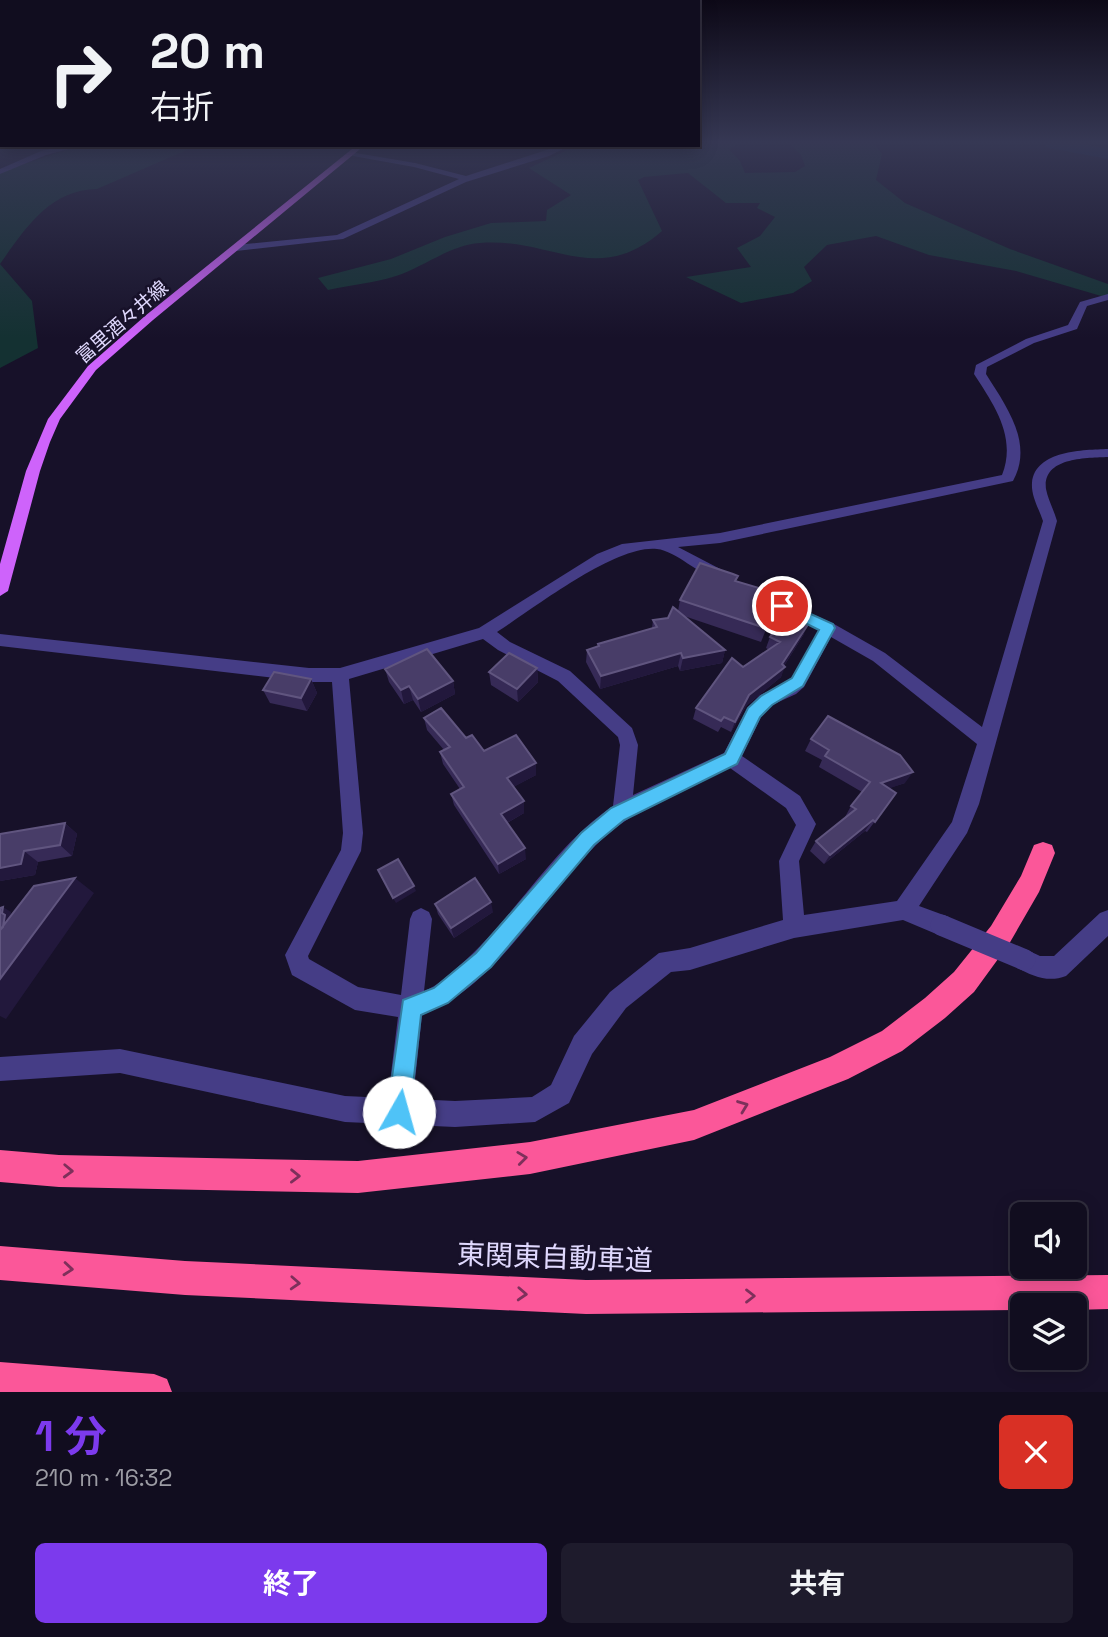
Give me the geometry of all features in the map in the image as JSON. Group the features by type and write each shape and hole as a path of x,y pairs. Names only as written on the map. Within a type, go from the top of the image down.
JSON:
{"highway":[{"path":"0,1166 59,1171 358,1177 530,1158 694,1125 838,1069 892,1041 935,1008 964,982 1000,935 1030,884 1043,853"},
{"name":"東関東自動車道","path":"0,1263 185,1278 586,1297 1108,1292"},
{"path":"0,1380 154,1392"}],"main road":[{"name":"富里酒々井線","path":"0,591 33,471 60,411 106,353 285,208"}],"street":[{"path":"236,248 340,237 404,208"},
{"path":"903,910 960,827 988,742 1050,521 1024,486 1014,467 1014,438 1009,421 980,374 982,365 1030,341 1073,327 1078,311 1086,302 1108,297"},
{"path":"0,640 309,675 340,675 485,632 602,558 627,547 720,538 1024,486 1039,479 1048,466 1072,456 1108,453"},
{"path":"661,544 828,628 879,657 988,742"},
{"path":"340,675 353,833 351,851 296,955 300,967 355,998 411,1008 441,996 483,960 588,839 622,812 731,759 754,712 766,700 798,682 828,628"},
{"path":"485,632 504,646 564,676 626,733 629,745 622,812"},
{"path":"731,759 793,802 806,824 789,861 794,927"},
{"path":"0,1069 120,1061 345,1109 455,1114 535,1109 560,1094 583,1045 618,1000 667,961 690,958 794,927 903,910 1039,967 1058,968 1108,921"},
{"path":"399,1112 421,919"}],"green space":[{"path":"0,208 47,208 29,225 0,264"},
{"path":"651,208 662,231 638,248 616,256 573,256 506,243 480,243 458,248 406,272 379,280 328,290 318,278 391,259 445,237 491,223 546,221 547,210"},
{"path":"757,208 916,208 1010,249 1108,284 1108,298 1016,271 929,255 876,236 827,245 804,267 812,281 793,293 741,303 686,277 751,267 737,248 760,236 775,217"},
{"path":"0,264 32,301 38,348 0,368"}],"building":[{"path":"700,563 738,576 735,581 769,591 770,595 778,598 765,628 680,600"},
{"path":"673,607 725,650 683,658 681,653 601,676 587,650 599,646 598,644 657,627 653,620 668,618"},
{"path":"781,622 798,630 809,623 782,664 785,667 749,695 735,722 724,717 721,721 696,708 732,658 743,667 780,642 770,637"},
{"path":"427,649 453,681 418,699 409,686 401,690 385,669"},
{"path":"509,653 537,668 517,689 489,672"},
{"path":"274,672 311,679 301,698 263,690"},
{"path":"441,708 466,738 472,735 484,751 516,735 536,763 507,778 524,801 501,814 525,848 498,864 451,794 464,787 440,752 450,747 424,718"},
{"path":"828,716 900,755 913,772 881,783 896,793 875,822 873,820 830,855 816,841 856,809 851,806 870,782 825,756 829,750 811,739"},
{"path":"65,823 60,845 24,851 21,864 0,868 0,834"},
{"path":"398,859 414,886 393,898 378,870"},
{"path":"75,878 0,979 0,930 34,886"},
{"path":"475,878 491,902 451,928 435,904"},
{"path":"3,907 2,913 5,915 0,930 0,908"}],"route":[{"path":"399,1112 411,1008 441,996 483,960 588,839 617,814 731,759 754,712 766,700 790,689 798,682 828,628 782,606"}]}
